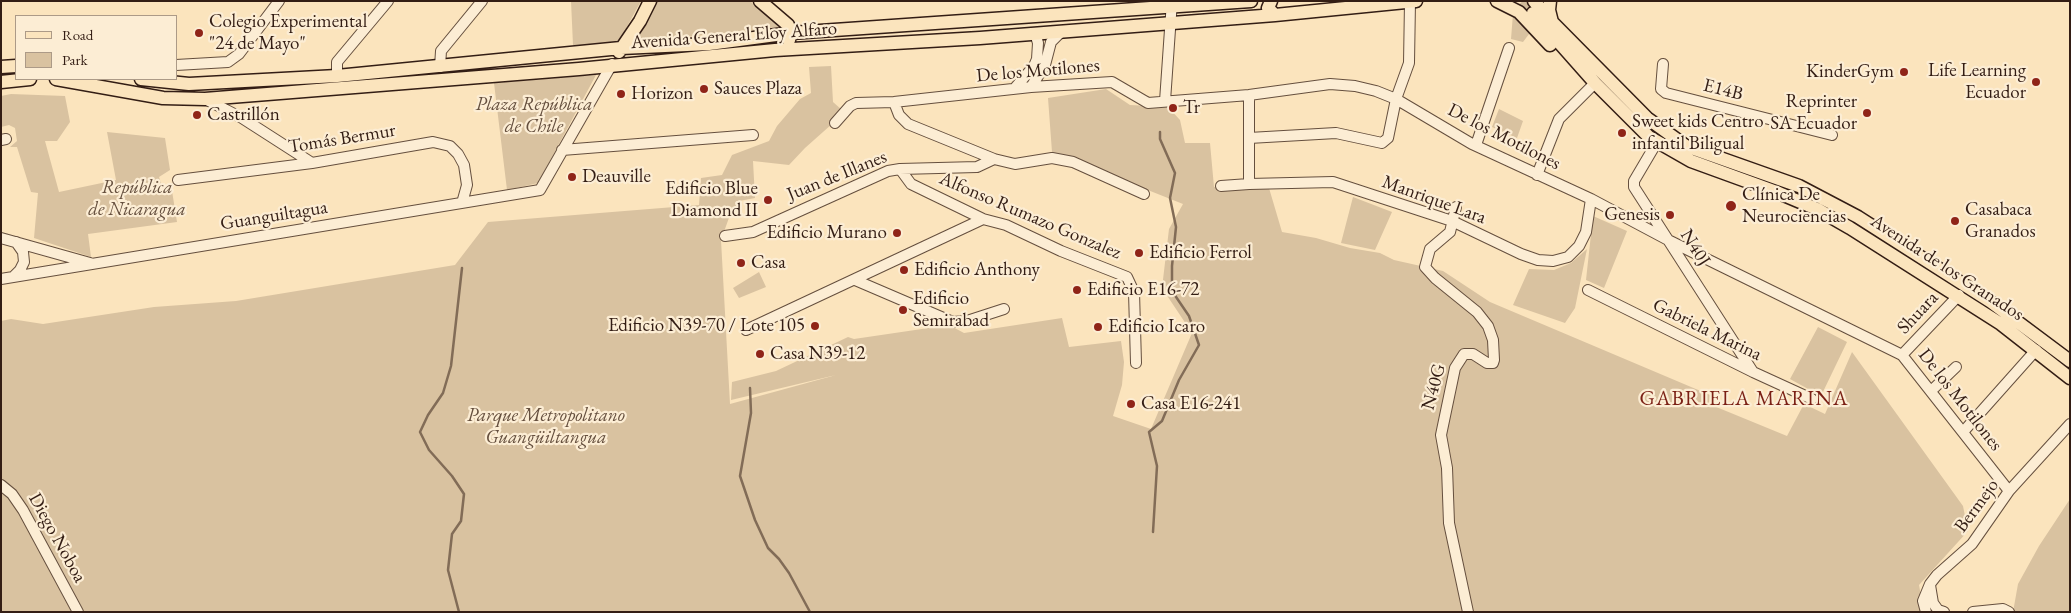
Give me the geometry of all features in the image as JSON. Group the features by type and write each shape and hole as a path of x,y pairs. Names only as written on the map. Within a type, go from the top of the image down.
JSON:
{"main road":[{"path":"612,64 640,21 650,1"},
{"path":"760,1 783,19 788,26 790,33 788,42 775,50"},
{"name":"Avenida General Eloy Alfaro","path":"155,80 188,84 337,76 622,48 709,44 790,33 1171,4 1251,1"},
{"path":"1271,1 1268,8 1275,15"},
{"path":"1497,1 1519,12 1635,133 1653,140"},
{"path":"1550,1 1552,22"},
{"name":"Avenida General Eloy Alfaro","path":"62,80 162,98 205,99 549,71 612,64 710,58 775,50 1169,23 1413,2"},
{"name":"Avenida de los Granados","path":"1534,7 1552,22 1647,118 1686,146 1799,186 1858,216 1991,302 2070,361"},
{"name":"Avenida de los Granados","path":"1534,7 1595,83 1653,140 1691,161 1817,209 1959,295 2070,376"},
{"path":"1,67 15,66"},
{"path":"1,82 20,80"}],"street":[{"path":"178,65 228,62 239,54 279,1"},
{"path":"337,76 337,62 388,1"},
{"path":"440,67 441,51 482,1"},
{"path":"1249,138 1336,133 1382,143 1388,138 1396,99 1409,63 1413,2"},
{"path":"1164,101 1171,4"},
{"path":"1031,87 1045,65 1051,42 1062,31"},
{"path":"1014,89 1034,66 1038,43 1035,33"},
{"path":"1476,145 1509,48"},
{"path":"562,150 612,64"},
{"name":"E14B","path":"1663,64 1661,89 1666,93 1832,135"},
{"name":"De los Motilones","path":"835,123 850,106 856,103 894,102 1031,87 1112,82 1148,104 1164,101 1249,95 1330,84 1355,86 1396,99 1476,145 1591,200 1902,355 2009,491"},
{"path":"1537,175 1559,119 1591,87"},
{"path":"1249,95 1249,184"},
{"path":"239,97 236,104 238,113 242,118"},
{"path":"205,99 242,118 312,162"},
{"path":"894,102 899,115 908,124 994,159"},
{"path":"562,150 753,135"},
{"name":"N40J","path":"1653,140 1633,184 1753,372"},
{"name":"Tomás Bermur","path":"178,180 440,142 450,146 458,154 464,165 467,185 462,203"},
{"name":"Guanguiltagua","path":"1,279 540,190 562,150"},
{"name":"Juan de Illanes","path":"725,236 753,232 888,171 977,167 994,159 1015,164 1052,158 1073,162 1144,194"},
{"name":"Alfonso Rumazo Gonzalez","path":"900,169 911,184 983,219 1006,225 1061,251 1127,277 1134,292 1136,363"},
{"name":"Manrique Lara","path":"1221,186 1334,182 1452,222 1521,254 1538,260 1553,262 1568,257 1578,246 1586,232 1591,200"},
{"path":"1452,222 1456,207"},
{"path":"746,330 983,219"},
{"name":"N40G","path":"1452,222 1450,232 1430,250 1425,267 1435,278 1477,312 1488,326 1493,340 1494,360 1487,363 1473,354 1464,354 1455,368 1441,435 1447,468 1449,523 1468,612"},
{"path":"1,238 94,264"},
{"path":"13,277 20,270 24,262 22,252 16,242"},
{"path":"855,280 953,322 966,321 1004,309"},
{"name":"Gabriela Marina","path":"1588,290 1753,372 1812,399"},
{"name":"Shuara","path":"1902,355 1959,295"},
{"path":"1963,432 2036,350"},
{"path":"1931,391 1956,368"},
{"name":"Bermejo","path":"1930,584 1937,575 1972,544 2009,491 2070,424"},
{"name":"Diego Noboa","path":"1,485 12,494 23,510 78,612"},
{"path":"1926,612 1923,601 1930,584"},
{"path":"1930,584 1933,603 1938,610 1944,612"},
{"path":"1973,612 2003,609 2008,612"}],"green space":[{"path":"571,1 641,1 617,45 573,45"},
{"path":"656,1 750,1 779,27 631,43"},
{"path":"1513,14 1532,30 1523,42 1511,39"},
{"name":"Parque Metropolitano Guangüiltangua","path":"831,66 833,102 842,110 832,124 789,165 753,161 755,198 739,201 730,215 721,240 730,404 836,375 731,400 732,382 776,371 848,337 854,339 949,325 964,333 1062,318 1069,347 1121,341 1124,362 1122,385 1113,416 1151,429 1192,333 1162,288 1169,229 1183,204 1052,152 1048,98 1106,89 1130,105 1168,107 1180,120 1185,143 1210,143 1214,187 1269,188 1282,232 1380,253 1394,260 1443,271 1490,302 1710,395 1709,404 1787,436 1804,404 1825,414 1852,352 1963,506 1968,531 1919,585 1924,612 1,612 1,321 11,319 43,324 154,307 236,301 455,265 488,222 699,205 701,178 722,175 732,155 769,141 777,126 800,99 811,93 809,67"},
{"name":"Plaza República de Chile","path":"596,75 538,183 507,190 494,83"},
{"name":"República de Nicaragua","path":"11,94 65,96 70,122 57,141 45,141 59,192 116,180 107,132 165,138 170,170 159,177 163,189 172,191 177,222 88,234 91,257 34,238 38,193 31,192 17,147 10,147 17,141 15,128 9,125 1,127 1,96"},
{"path":"1499,109 1523,121 1517,138 1492,127"},
{"path":"1353,197 1392,212 1375,250 1341,243"},
{"path":"1593,216 1627,231 1604,288 1586,280"},
{"path":"1587,249 1575,308 1565,323 1513,305 1529,269 1554,270 1571,263"},
{"path":"759,272 766,287 739,298 733,288"},
{"path":"1818,327 1847,342 1821,396 1790,379"},
{"path":"2070,499 2070,612 2013,612 2018,584 2039,546"}],"waterway":[{"path":"1153,532 1157,466 1149,432 1162,421 1179,380 1199,345 1189,316 1172,291 1172,266 1176,227 1170,198 1175,173 1160,139 1160,132"},
{"path":"459,612 448,570 452,534 461,521 464,494 452,476 429,450 420,432 428,415 443,393 451,366 462,268"},
{"path":"750,388 751,413 740,476 755,520 768,548 789,573 810,612"}],"tunnel":[{"path":"1523,1 1533,13"}],"place":[{"name":"Colegio Experimental \"24 de Mayo\"","path":"199,33"},
{"name":"KinderGym","path":"1904,72"},
{"name":"Life Learning Ecuador","path":"2036,82"},
{"name":"Sauces Plaza","path":"704,89"},
{"name":"Horizon","path":"621,94"},
{"name":"Tr","path":"1173,108"},
{"name":"Reprinter SA Ecuador","path":"1867,113"},
{"name":"Castrillón","path":"197,115"},
{"name":"Sweet kids Centro infantil Biligual","path":"1622,133"},
{"name":"Deauville","path":"572,177"},
{"name":"Edificio Blue Diamond II","path":"768,200"},
{"name":"Clínica De Neurociencias","path":"1731,206"},
{"name":"Genesis","path":"1670,215"},
{"name":"Casabaca Granados","path":"1955,221"},
{"name":"Edificio Murano","path":"897,233"},
{"name":"Edificio Ferrol","path":"1139,253"},
{"name":"Casa","path":"741,263"},
{"name":"Edificio Anthony","path":"904,270"},
{"name":"Edificio E16-72","path":"1077,290"},
{"name":"Edificio Semirabad","path":"903,310"},
{"name":"Edificio N39-70 / Lote 105","path":"815,326"},
{"name":"Edificio Icaro","path":"1098,327"},
{"name":"Casa N39-12","path":"760,354"},
{"name":"Casa E16-241","path":"1131,404"}],"district":[{"name":"GABRIELA MARINA","path":"1744,399"}]}
